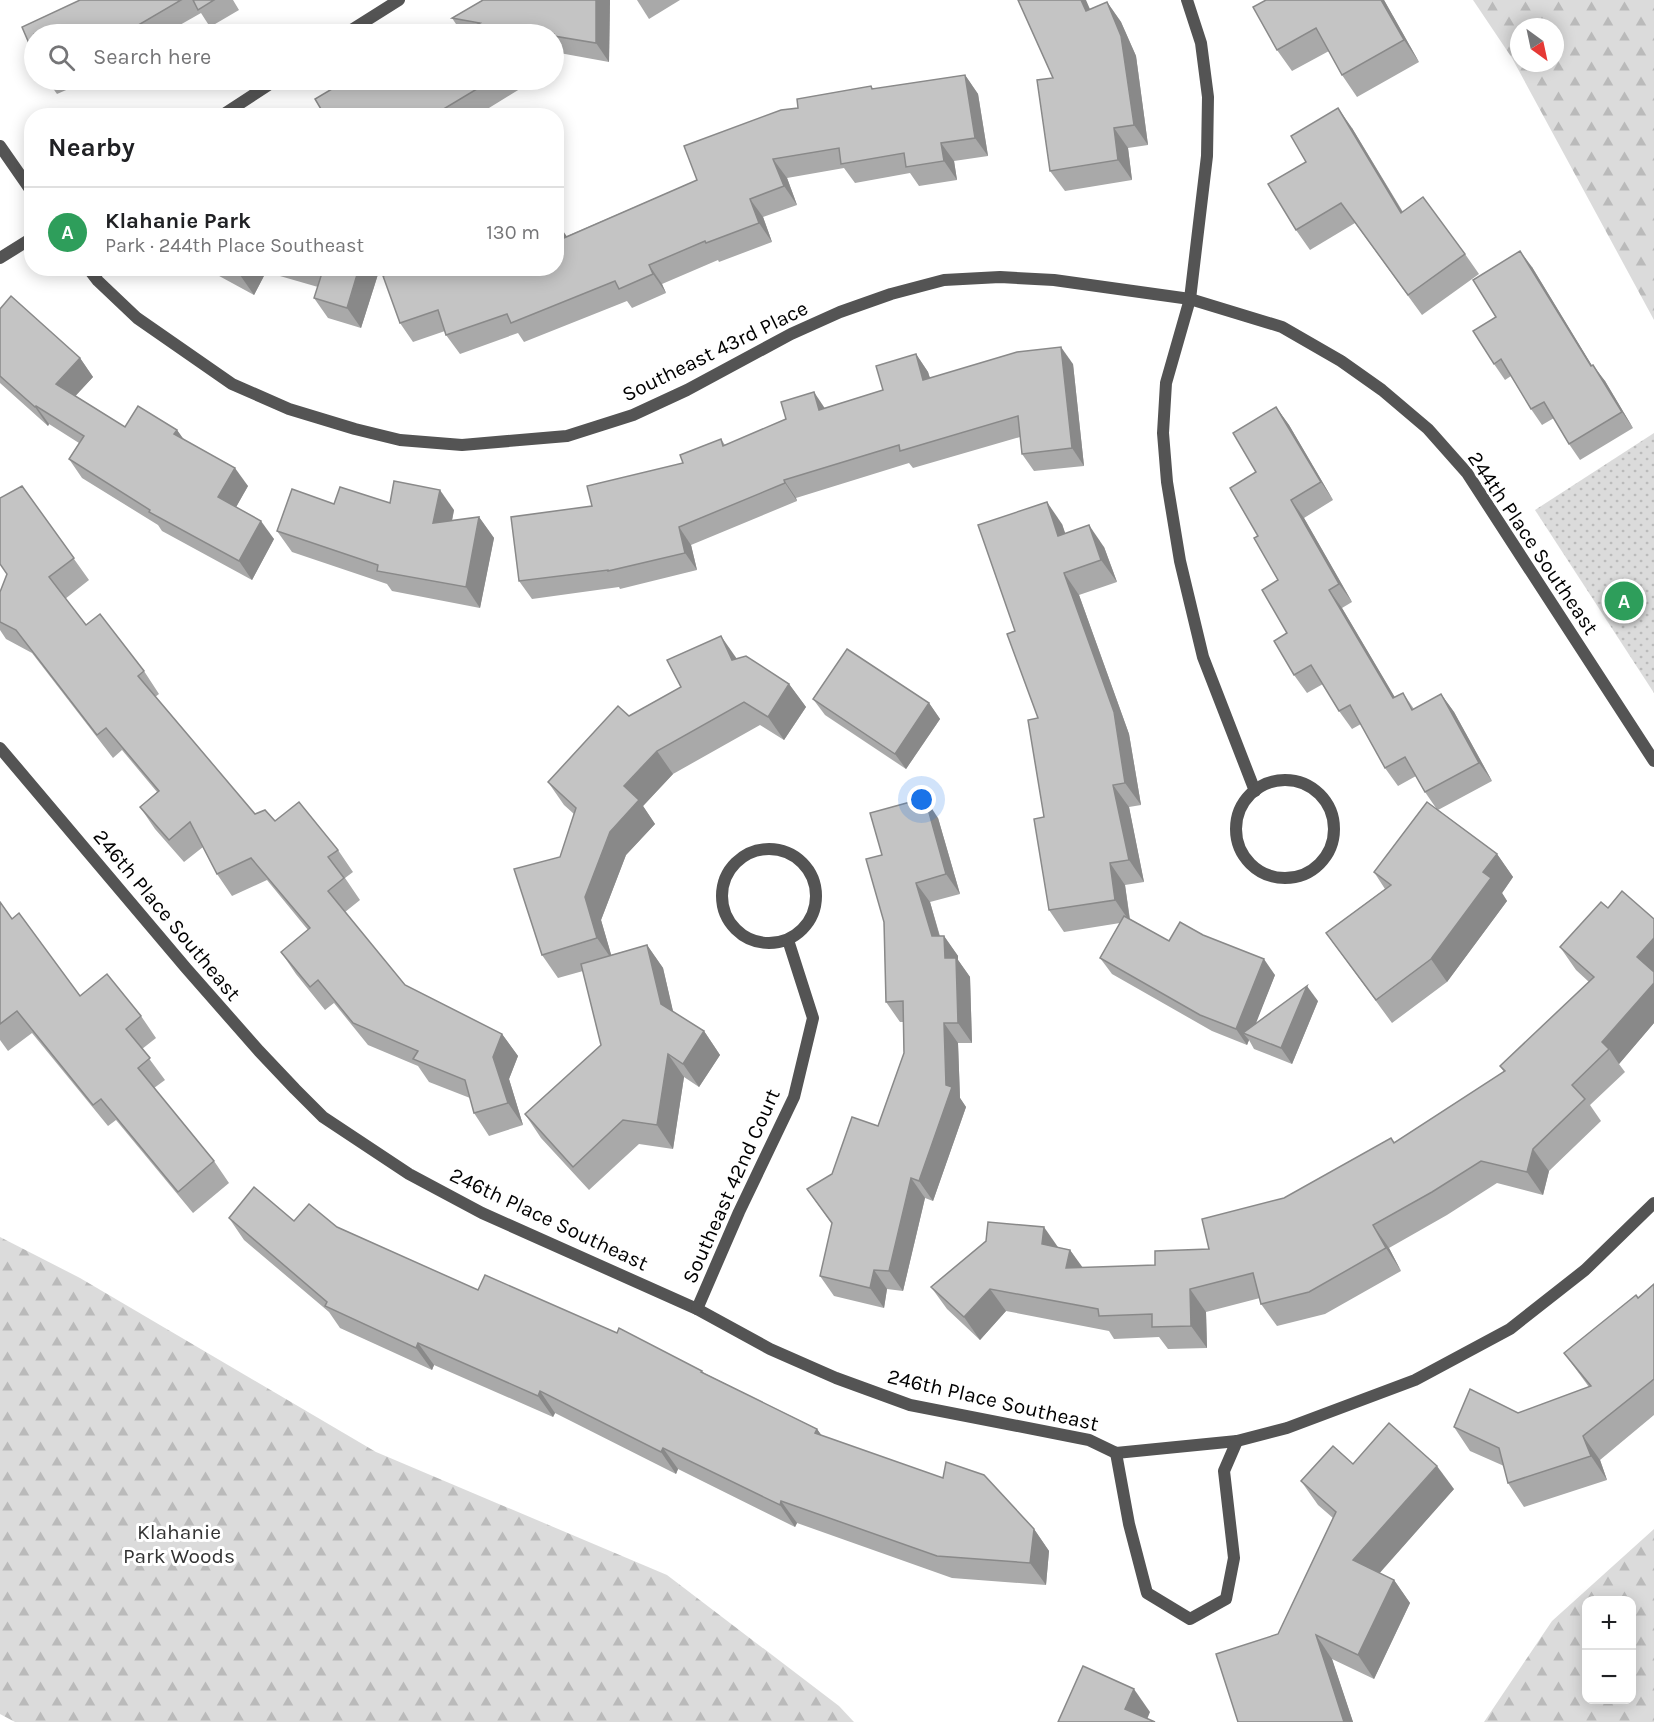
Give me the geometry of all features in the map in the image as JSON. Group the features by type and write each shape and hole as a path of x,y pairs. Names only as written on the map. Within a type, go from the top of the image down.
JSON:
{"street":[{"path":"361,24 399,0"},
{"path":"1187,0 1201,43 1208,97 1207,156 1190,299 1166,383 1163,433 1167,482 1180,561 1203,657 1255,791"},
{"path":"233,108 261,90"},
{"path":"0,146 24,180"},
{"path":"0,258 24,243"},
{"name":"Southeast 43rd Place","path":"94,276 138,318 232,384 290,409 355,429 400,440 462,445 567,436 633,415 687,390 791,334 840,312 891,294 944,280 1000,277 1054,280 1105,289 1190,299"},
{"name":"244th Place Southeast","path":"1190,299 1282,327 1341,361 1382,390 1428,429 1467,473 1654,761"},
{"name":"246th Place Southeast","path":"0,748 186,969 323,1118 409,1174 482,1213 697,1309 770,1349 836,1378 910,1405 1089,1440 1116,1453 1237,1441 1287,1428 1415,1380 1510,1329 1585,1270 1654,1203"},
{"path":"1284,780 1300,782 1314,790 1326,801 1332,815 1334,831 1331,846 1323,861 1311,871 1296,877 1279,878 1264,873 1250,864 1241,850 1236,835 1237,818 1243,803 1255,791 1269,783 1284,780"},
{"path":"762,850 777,850 791,855 803,864 812,876 816,891 815,905 810,920 801,932 788,940 772,944 756,942 742,935 730,923 723,909 722,892 726,877 735,863 748,855 762,850"},
{"name":"Southeast 42nd Court","path":"697,1309 739,1212 794,1097 813,1018 788,940"},
{"path":"1116,1453 1129,1524 1147,1593 1190,1619 1226,1599 1233,1558 1224,1471 1237,1441"}],"green space":[{"path":"1473,0 1654,0 1654,320 1520,72 1564,72 1564,18 1510,18 1510,55"},
{"path":"1654,433 1654,693 1535,510"},
{"name":"Klahanie Park Woods","path":"0,1237 80,1278 376,1452 667,1575 839,1706 854,1722 15,1722 0,1714"},
{"path":"1654,1529 1654,1722 1484,1722 1552,1621"}],"building":[{"path":"80,0 181,0 140,24 28,24"},
{"path":"193,0 214,0 198,10"},
{"path":"483,0 596,0 596,43 564,38 564,24 478,24 480,23 452,18"},
{"path":"1018,0 1081,0 1086,11 1107,2 1121,36 1134,125 1114,128 1118,160 1050,171 1037,80 1053,78"},
{"path":"1266,0 1381,0 1404,40 1342,75 1316,28 1277,50 1253,7"},
{"path":"965,75 975,138 941,143 944,161 906,167 904,153 841,164 839,148 773,159 784,186 750,199 759,223 706,243 705,241 649,265 653,274 619,289 615,281 511,323 507,314 446,335 438,310 400,323 383,276 564,276 564,238 697,180 684,146 781,110 798,108 797,99 871,86 872,89"},
{"path":"330,90 475,90 445,108 320,108 315,99"},
{"path":"1338,108 1401,213 1423,197 1465,254 1408,295 1341,203 1296,230 1268,184 1306,162 1291,136"},
{"path":"1520,251 1622,412 1569,444 1544,402 1531,409 1501,359 1494,364 1473,331 1496,317 1473,280"},
{"path":"321,276 357,276 347,308 314,298"},
{"path":"11,296 80,358 56,384 125,427 138,406 177,430 174,434 235,468 218,497 261,521 239,561 149,512 150,510 69,459 84,436 35,407 0,376 0,309"},
{"path":"1061,347 1072,448 1022,454 1018,416 900,451 899,445 784,480 785,483 679,527 685,553 608,571 519,581 511,517 592,506 587,486 683,463 680,455 721,439 723,446 786,419 781,402 814,392 819,410 883,390 876,366 916,354 923,380 1017,352"},
{"path":"1276,407 1321,482 1291,500 1339,584 1329,590 1393,698 1403,693 1412,710 1441,694 1479,763 1425,792 1405,757 1385,768 1350,705 1339,711 1311,665 1294,675 1274,641 1287,633 1262,590 1278,580 1254,538 1258,536 1230,488 1256,472 1233,433"},
{"path":"394,481 440,490 433,523 479,517 466,587 377,571 378,565 277,531 292,489 334,504 340,487 390,503"},
{"path":"22,486 74,558 49,577 86,625 100,614 144,671 138,676 255,814 265,810 275,821 299,802 338,850 328,857 344,878 328,891 405,985 502,1034 493,1057 508,1103 474,1113 465,1080 413,1059 418,1051 353,1023 318,980 310,987 281,952 310,928 251,858 217,874 190,822 169,840 140,807 159,791 106,728 97,735 16,630 0,622 0,592 7,574 0,564 0,498"},
{"path":"1047,502 1058,536 1089,525 1101,560 1064,573 1114,712 1125,783 1113,785 1129,860 1110,863 1115,900 1049,910 1034,819 1044,817 1028,720 1038,718 1007,634 1015,631 978,525"},
{"path":"721,636 732,660 746,656 789,684 768,717 744,702 657,751 624,786 639,800 610,832 585,897 597,938 542,955 514,869 560,857 576,808 548,782 618,706 629,716 681,687 667,660"},
{"path":"847,649 929,703 895,754 813,699"},
{"path":"925,798 946,874 916,883 932,936 944,936 945,958 956,958 958,1023 944,1023 946,1085 952,1087 919,1181 911,1178 889,1271 874,1270 870,1288 820,1276 832,1223 807,1189 832,1174 852,1117 878,1126 904,1053 903,1001 886,1002 884,922 866,859 882,855 870,813"},
{"path":"1427,802 1497,854 1483,872 1491,878 1431,959 1376,1000 1326,933 1391,885 1374,872"},
{"path":"1622,891 1654,919 1654,938 1637,957 1654,972 1654,983 1602,1042 1609,1049 1572,1085 1585,1099 1533,1149 1527,1172 1481,1161 1373,1225 1386,1248 1309,1292 1261,1304 1253,1273 1190,1289 1191,1326 1152,1327 1152,1314 1099,1316 1098,1309 990,1289 964,1317 931,1287 986,1241 988,1222 1044,1227 1042,1244 1070,1250 1066,1268 1155,1265 1155,1251 1209,1249 1202,1219 1284,1198 1391,1138 1394,1143 1505,1071 1500,1066 1594,977 1560,947 1601,902 1608,908"},
{"path":"0,902 12,919 19,913 80,996 107,974 141,1016 126,1029 150,1058 138,1068 214,1161 178,1192 101,1099 93,1105 17,1011 0,1024"},
{"path":"1124,916 1169,941 1180,922 1203,935 1264,959 1236,1029 1200,1015 1100,958"},
{"path":"647,945 661,1004 704,1031 683,1064 668,1054 657,1125 623,1120 573,1167 525,1114 601,1045 581,964"},
{"path":"1307,986 1281,1048 1243,1033"},
{"path":"254,1187 294,1221 309,1204 337,1227 478,1290 485,1275 617,1333 619,1328 701,1372 817,1429 815,1433 943,1478 946,1462 984,1475 1034,1529 1030,1563 937,1556 781,1501 780,1505 663,1448 661,1452 540,1391 538,1396 418,1343 416,1348 325,1306 327,1302 229,1218"},
{"path":"1654,1284 1654,1379 1583,1436 1591,1456 1508,1483 1499,1448 1454,1427 1470,1389 1518,1413 1591,1386 1564,1353 1636,1295 1638,1298"},
{"path":"1389,1423 1437,1466 1353,1560 1394,1580 1358,1655 1316,1635 1344,1722 1238,1722 1216,1654 1278,1634 1336,1512 1301,1481 1333,1446 1353,1464"},
{"path":"1083,1666 1134,1689 1125,1709 1155,1722 1058,1722"}],"place":[{"name":"Klahanie Park","path":"1624,601"}]}
